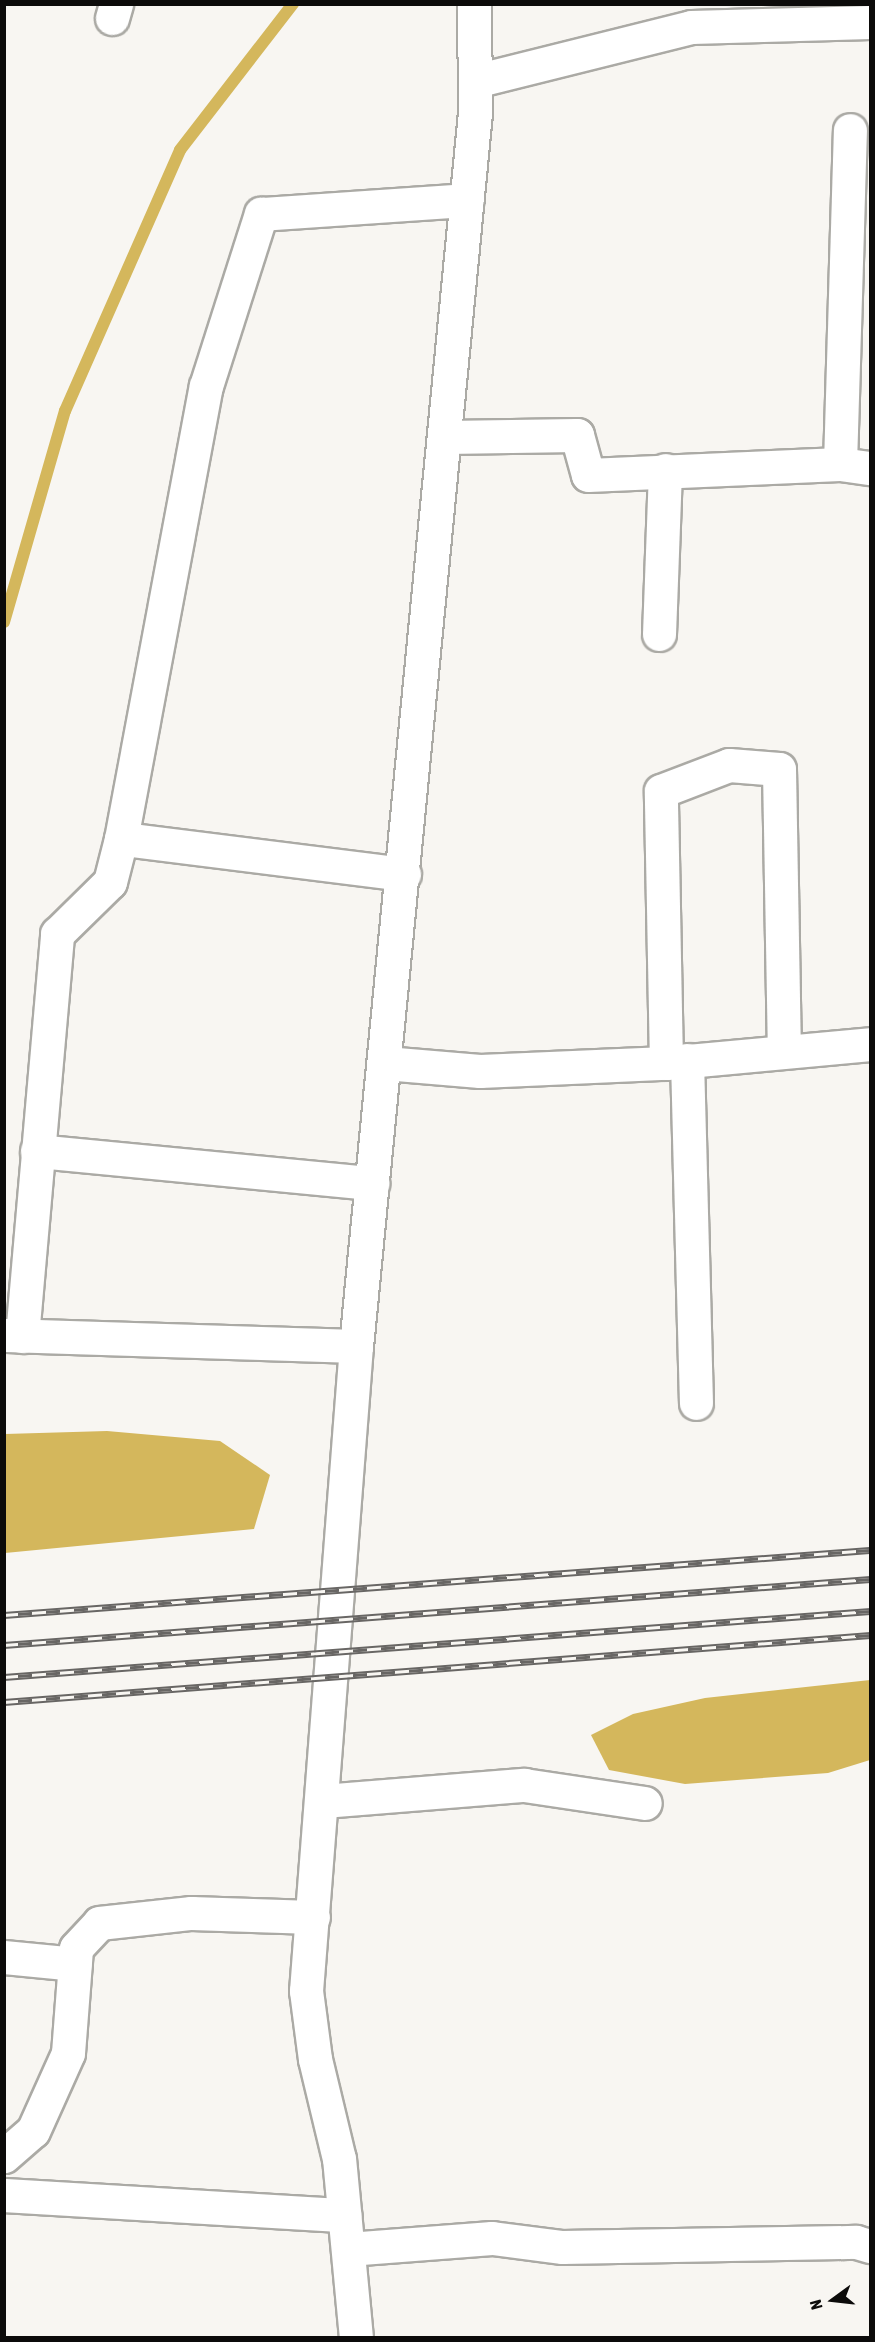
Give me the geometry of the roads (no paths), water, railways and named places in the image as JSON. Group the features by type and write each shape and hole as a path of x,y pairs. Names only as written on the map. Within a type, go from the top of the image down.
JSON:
{"street":[{"path":"356,2337 339,2159 315,2059 306,1991 323,1801 356,1346 404,874 467,200 475,81 474,4"},
{"path":"475,81 691,27 870,21"},
{"path":"445,437 577,435 588,475 665,470 855,466 850,130"},
{"path":"356,1346 14,1336 38,1151 57,934 110,882 121,838 206,386 261,214 467,200"},
{"path":"659,634 665,470"},
{"path":"696,1403 661,791 729,765 779,769 784,1050"},
{"path":"121,838 404,874"},
{"path":"385,1063 480,1071 676,1061 870,1044"},
{"path":"38,1151 372,1183"},
{"path":"323,1801 524,1785 645,1803"},
{"path":"4,2156 33,2131 68,2053 76,1948 99,1923 191,1913 313,1917"},
{"path":"4,1957 75,1964"},
{"path":"4,2195 344,2215"},
{"path":"348,2248 492,2238 562,2247 856,2242 870,2246"}],"waterway":[{"path":"4,622 65,411 180,150 293,4"}],"railway":[{"path":"4,1615 870,1550"},
{"path":"4,1645 870,1579"},
{"path":"4,1677 870,1611"},
{"path":"4,1702 870,1635"}]}
